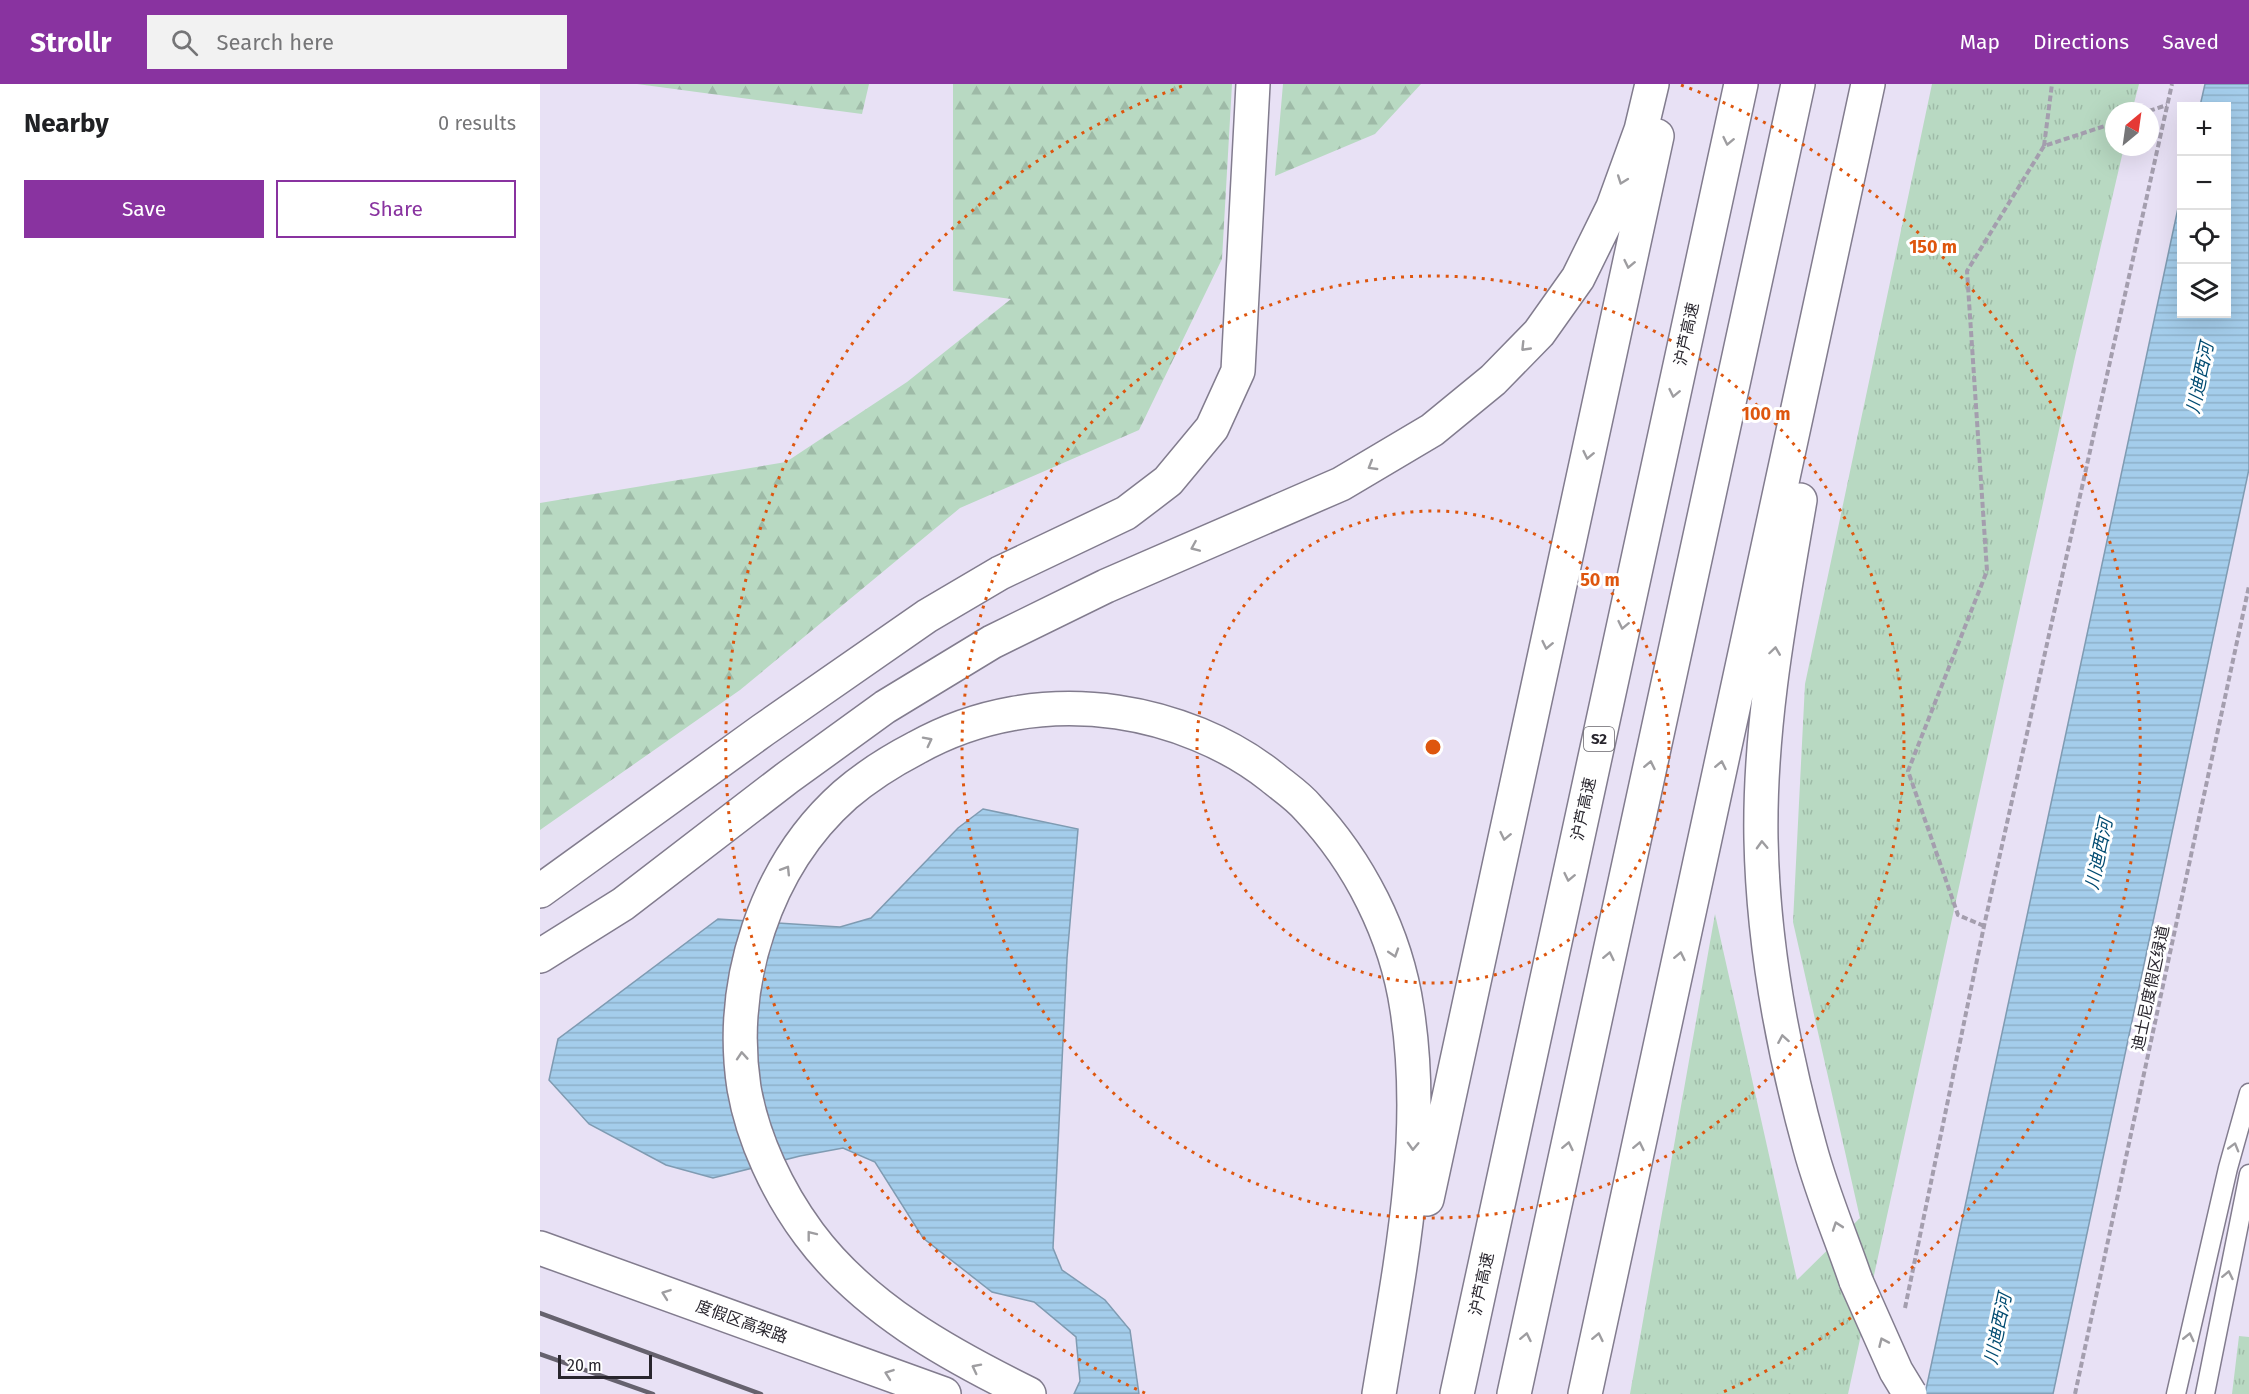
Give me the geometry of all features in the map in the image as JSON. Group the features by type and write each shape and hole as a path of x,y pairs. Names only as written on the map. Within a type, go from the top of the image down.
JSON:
{"main road":[{"path":"540,891 753,737 927,616 1000,573 1126,513 1168,482 1212,428 1238,371 1253,84"},
{"path":"540,956 623,904 786,778 885,707 992,642 1106,586 1341,484 1432,430 1493,380 1539,333 1578,278 1613,207 1641,130 1652,84"},
{"path":"1385,1394 1668,84"},
{"name":"沪芦高速","path":"1457,1394 1741,84"},
{"path":"1514,1394 1798,84"},
{"path":"1585,1394 1869,84"},
{"path":"1875,84 1780,612 1766,722 1761,837 1766,930 1784,1044 1810,1150 1856,1281 1896,1371 1910,1394"},
{"path":"1029,1394 968,1364 904,1324 850,1279 811,1237 782,1193 759,1142 744,1089 741,1032 745,977 757,931 779,881 808,834 844,796 887,763 934,738 981,719 1022,712 1090,708 1152,717 1206,737 1258,766 1305,804 1344,850 1372,899 1394,952 1407,1004 1414,1068 1414,1151 1403,1249 1379,1394"},
{"name":"度假区高架路","path":"540,1248 944,1394"}],"lane":[{"path":"2176,1394 2228,1168 2249,1093"},
{"path":"2205,1394 2249,1174"}],"path":[{"path":"1984,926 1958,915 1908,771 1987,571 1967,271 2044,146 2052,84"},
{"path":"1904,1312 1984,926 2172,84"},
{"path":"2159,108 2168,105"},
{"path":"2044,146 2105,126"},
{"name":"迪士尼度假区绿道","path":"2075,1394 2249,586"}],"green space":[{"path":"637,84 869,84 862,114"},
{"path":"953,84 1232,84 1222,259 1139,430 960,508 740,690 540,830 540,503 786,462 907,382 1011,299 953,291"},
{"path":"1283,84 1421,84 1375,134 1275,176"},
{"path":"1932,84 2139,84 2134,102 2105,102 2105,156 2122,156 2075,357 1848,1394 1630,1394 1715,914 1797,1280 1860,1218 1793,922 1805,684"},
{"path":"2239,1336 2249,1337 2249,1394 2232,1394"}],"water":[{"name":"川迪西河","path":"2205,84 2249,84 2249,469 2053,1394 1925,1394 2177,213 2177,318 2231,318 2231,102 2201,102"},
{"path":"983,809 1078,829 1067,958 1053,1248 1062,1270 1105,1300 1130,1330 1139,1394 1074,1394 1080,1381 1076,1337 1034,1302 992,1292 923,1238 875,1162 843,1148 800,1156 713,1178 666,1165 589,1124 549,1080 558,1039 718,919 840,927 871,918 958,828"}],"railway":[{"path":"540,1313 761,1394"},
{"path":"540,1354 653,1394"}]}
